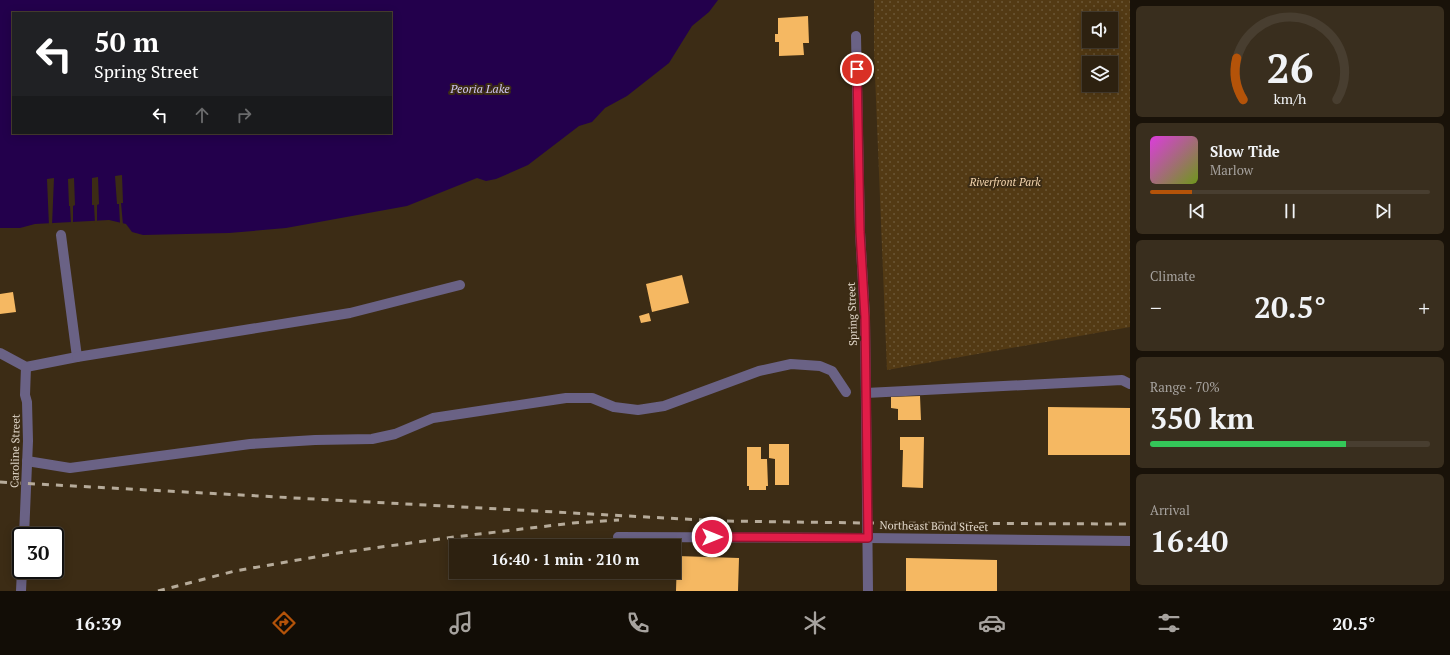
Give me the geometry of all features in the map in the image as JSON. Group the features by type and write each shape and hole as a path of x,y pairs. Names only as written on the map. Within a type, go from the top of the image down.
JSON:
{"street":[{"name":"Spring Street","path":"856,36 860,232 865,317 868,591"},
{"path":"62,235 77,357"},
{"path":"0,352 26,367 77,357 350,313 460,285"},
{"path":"27,461 70,468 250,444 315,440 372,439 395,434 432,418 566,398 592,398 614,407 638,410 664,406 759,371 791,364 820,366 832,372 846,392"},
{"name":"Caroline Street","path":"24,527 28,433 27,402 25,394 26,367"},
{"path":"866,393 1122,380 1130,384"},
{"name":"Northeast Bond Street","path":"618,537 1130,541"},
{"path":"21,591 22,579"}],"green space":[{"name":"Riverfront Park","path":"874,0 1130,0 1130,327 887,370 874,50"}],"water":[{"name":"Peoria Lake","path":"0,0 718,0 709,12 692,26 669,63 627,96 605,108 592,122 579,126 528,165 496,179 486,181 477,178 407,206 286,228 229,233 143,235 132,232 126,224 109,220 35,224 20,228 0,228"}],"pier":[{"path":"122,175 123,203 121,203 123,225 120,224 115,176"},
{"path":"98,177 99,204 97,205 97,222 95,223 94,205 92,205 92,178"},
{"path":"54,178 52,225 49,226 47,179"},
{"path":"74,178 75,205 73,206 73,224 71,224 68,179"}],"building":[{"path":"808,16 809,43 803,43 804,55 779,56 779,42 775,42 775,34 778,34 778,18"},
{"path":"682,275 689,303 652,312 646,284"},
{"path":"13,292 16,312 0,314 0,294"},
{"path":"649,313 651,321 641,323 639,316"},
{"path":"920,396 921,420 898,420 898,409 891,408 891,397"},
{"path":"1048,407 1130,408 1130,455 1048,455"},
{"path":"900,437 924,437 923,488 902,487 903,450 900,450"},
{"path":"769,444 789,444 789,485 775,485 775,459 769,458"},
{"path":"747,447 761,447 761,459 767,459 768,486 766,486 766,490 749,490 749,486 747,486"},
{"path":"681,556 739,558 738,591 676,591 676,579 681,579"},
{"path":"906,558 997,560 997,591 906,591"}],"railway":[{"path":"0,482 721,521 1130,524"},
{"path":"158,591 235,571 338,553 573,523 619,520"}],"route":[{"path":"712,537 868,538 865,317 860,232 857,69"}]}
